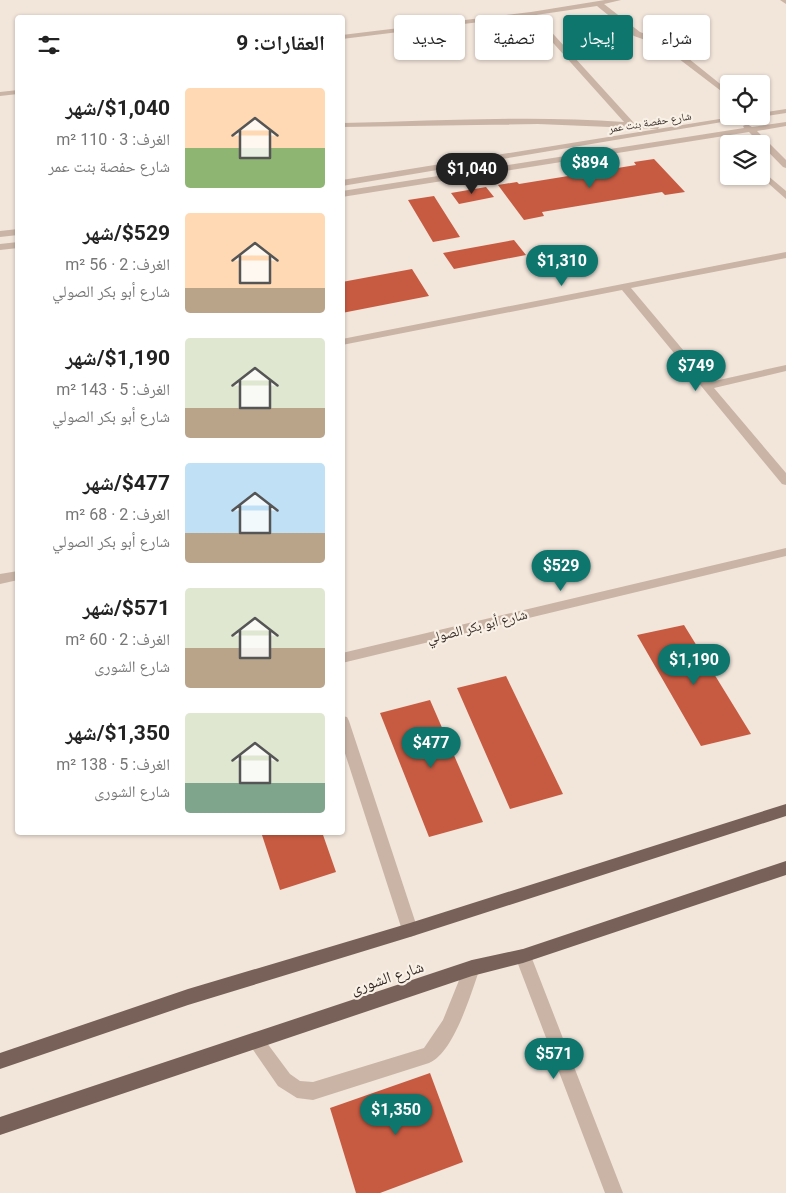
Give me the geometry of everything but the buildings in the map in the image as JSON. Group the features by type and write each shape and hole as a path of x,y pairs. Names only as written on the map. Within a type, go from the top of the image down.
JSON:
{"main road":[{"path":"0,1061 188,998 410,930 786,810"},
{"name":"شارع الشورى","path":"0,1126 472,968 523,956 786,868"}],"street":[{"path":"345,37 531,14 618,0"},
{"path":"598,3 637,34 665,44 720,88"},
{"path":"531,14 631,125"},
{"path":"0,94 15,92"},
{"path":"770,113 786,110"},
{"path":"345,125 546,122 631,125 674,129"},
{"name":"شارع حفصة بنت عمر","path":"345,183 720,122"},
{"path":"711,123 722,135"},
{"name":"شارع حفصة بنت عمر","path":"722,135 786,124"},
{"path":"746,125 786,165"},
{"name":"شارع حفصة بنت عمر","path":"345,194 720,135"},
{"path":"770,181 786,196"},
{"path":"0,234 15,232"},
{"path":"0,248 15,246"},
{"path":"345,341 786,254"},
{"path":"625,287 786,481"},
{"path":"708,386 786,368"},
{"name":"شارع أبو بكر الصولي","path":"345,657 786,552"},
{"path":"0,579 15,575"},
{"path":"345,730 410,930"},
{"path":"523,956 614,1193"},
{"path":"255,1041 284,1080 297,1089 313,1091 429,1055 440,1044 447,1030 472,968"}]}
